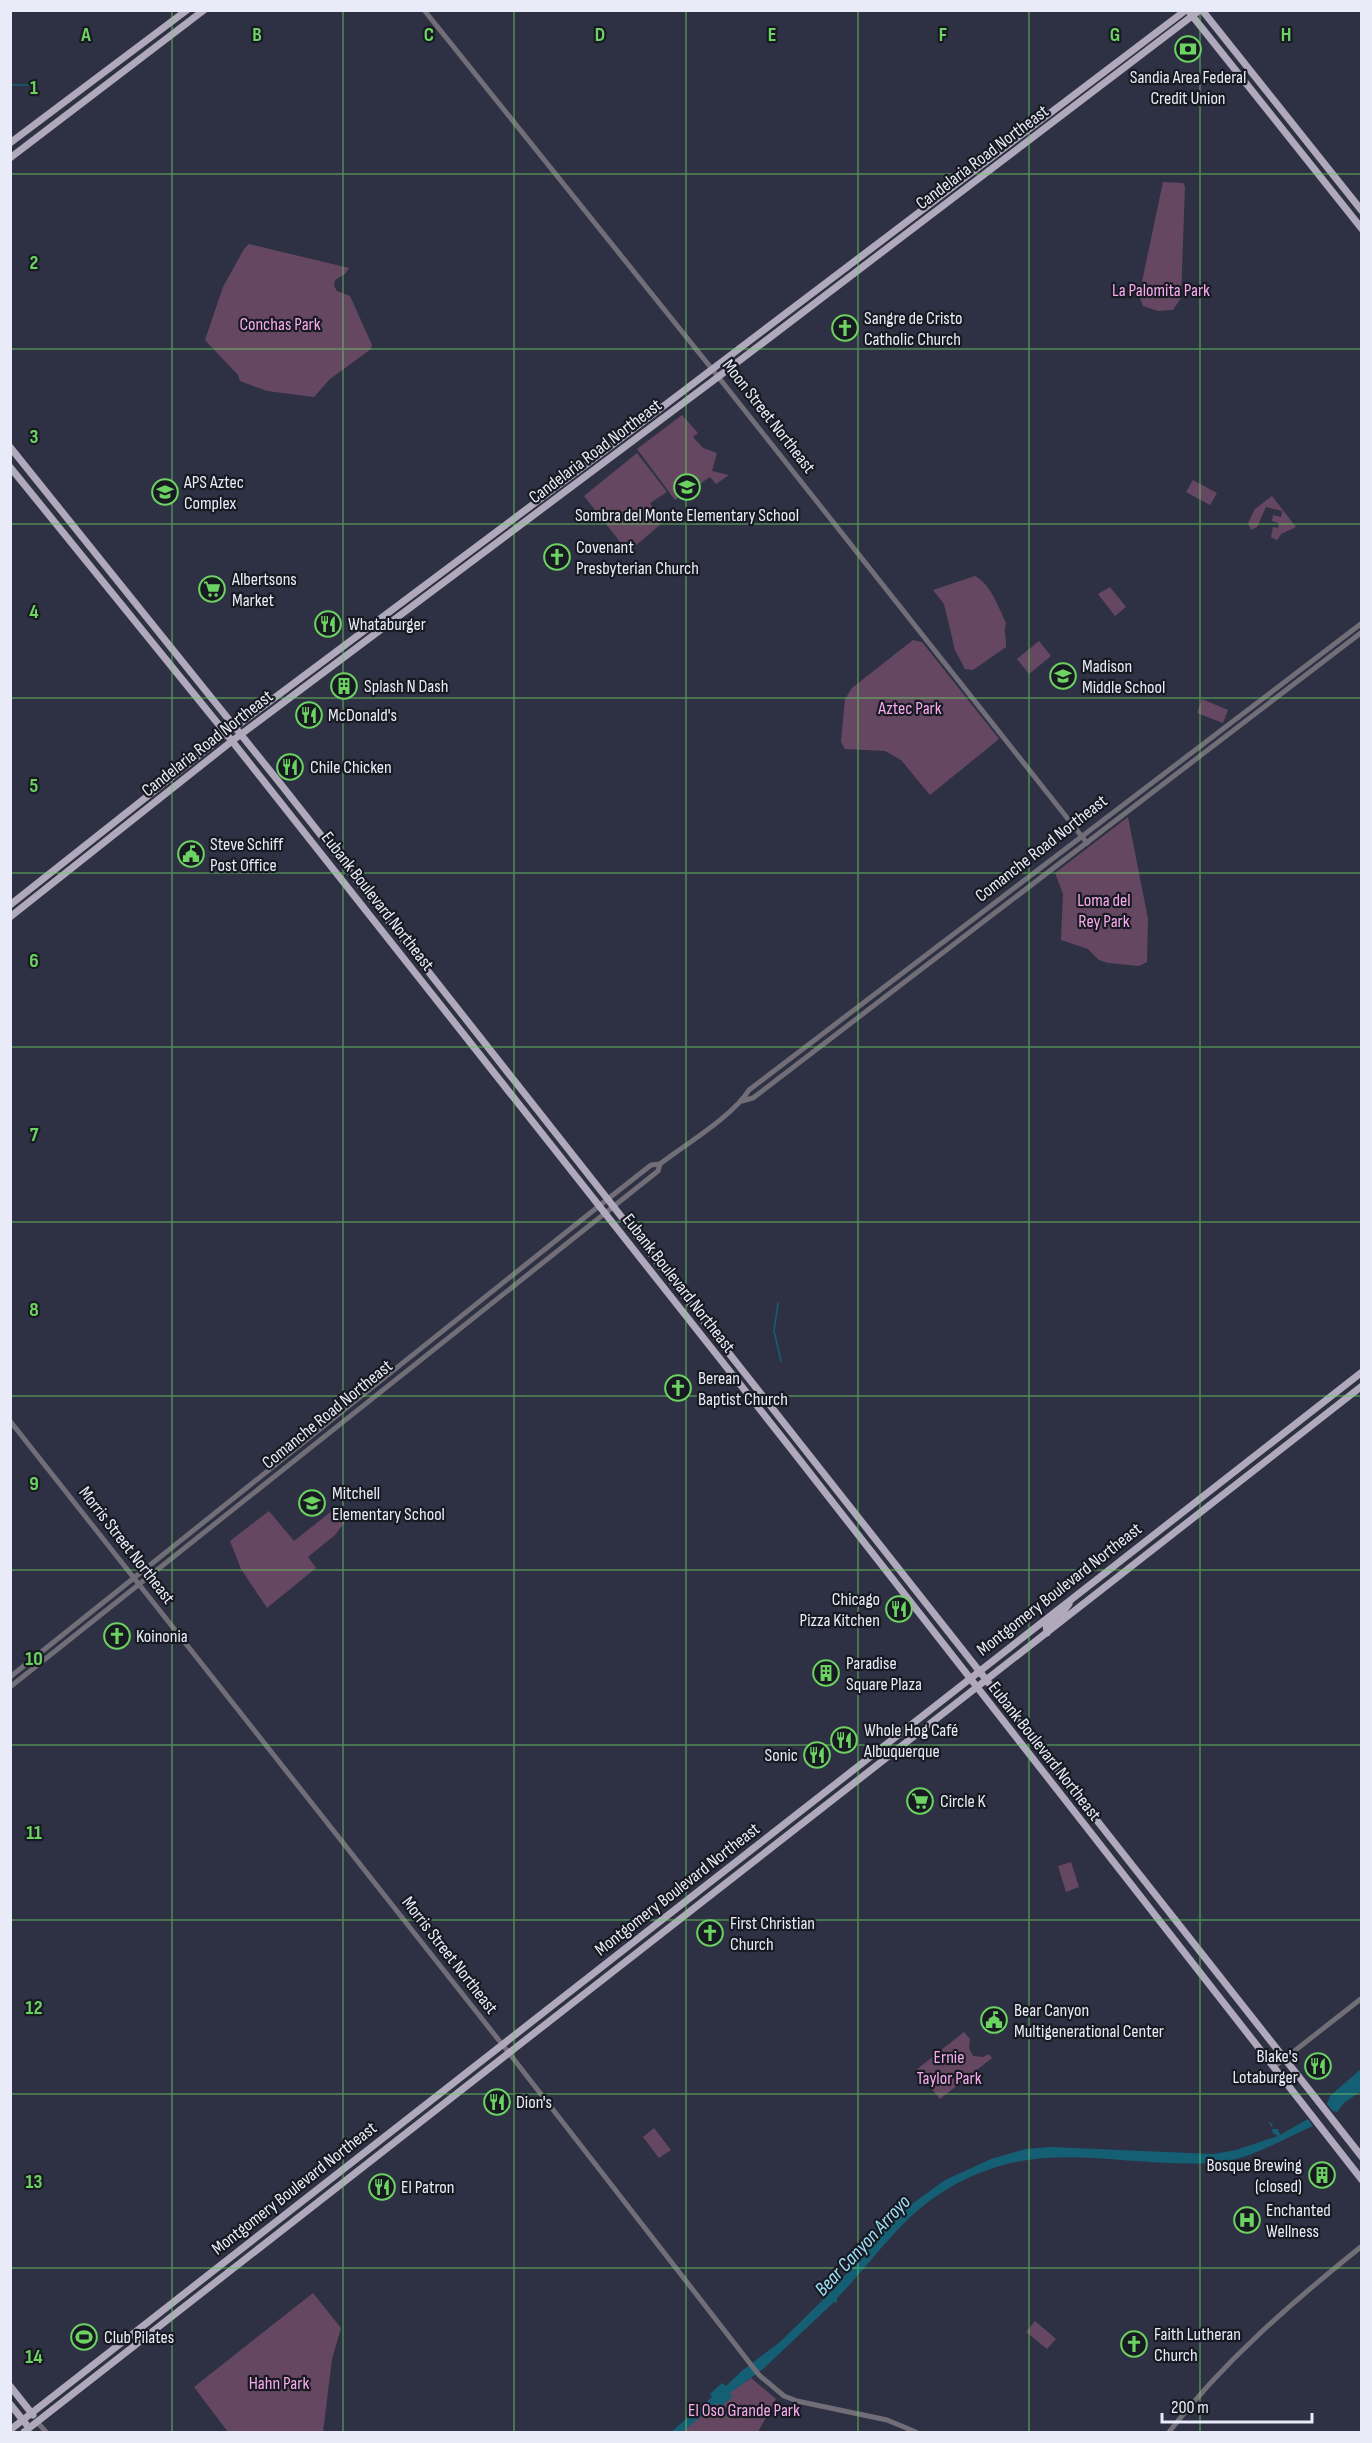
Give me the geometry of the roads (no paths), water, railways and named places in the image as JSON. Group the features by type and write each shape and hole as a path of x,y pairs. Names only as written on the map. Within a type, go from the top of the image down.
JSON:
{"main road":[{"path":"10,143 187,10"},
{"path":"1201,10 1362,211"},
{"name":"Candelaria Road Northeast","path":"10,905 235,727 1189,12 1201,10"},
{"path":"10,158 201,11"},
{"path":"1189,12 1362,229"},
{"name":"Candelaria Road Northeast","path":"10,917 232,741 718,377 1189,12"},
{"name":"Eubank Boulevard Northeast","path":"10,447 611,1202 1362,2157"},
{"name":"Eubank Boulevard Northeast","path":"10,467 232,741 970,1677 1362,2180"},
{"name":"Montgomery Boulevard Northeast","path":"10,2430 1362,1372"},
{"name":"Montgomery Boulevard Northeast","path":"28,2431 986,1678 1047,1633 1362,1386"},
{"path":"1047,1633 1045,1626 1068,1607 1068,1601"},
{"path":"10,2386 38,2422"},
{"path":"10,2404 23,2420 28,2431"}],"street":[{"name":"Moon Street Northeast","path":"424,10 1087,843"},
{"name":"Comanche Road Northeast","path":"10,1677 599,1206 611,1202 658,1171 660,1164 742,1101 749,1090 1362,623"},
{"name":"Comanche Road Northeast","path":"742,1101 753,1098 1362,632"},
{"path":"1042,867 1047,873"},
{"name":"Comanche Road Northeast","path":"10,1687 604,1213 611,1202"},
{"name":"Morris Street Northeast","path":"10,1421 502,2044 749,2364 773,2388 797,2401 887,2420 916,2433"},
{"path":"1274,2067 1362,1998"},
{"path":"1169,2433 1214,2378 1254,2337 1294,2300 1362,2246"},
{"path":"38,2422 46,2433"}],"water":[{"path":"1361,2069 1361,2091 1344,2103 1337,2112 1333,2111 1327,2104 1330,2096"},
{"path":"1308,2119 1313,2126 1252,2154 1226,2161 1175,2163 1072,2157 1007,2164 973,2176 923,2206 897,2230 837,2298 837,2303 834,2302 763,2369 730,2393 733,2397 720,2407 717,2403 682,2432 671,2432 712,2397 710,2394 722,2383 726,2386 780,2342 837,2286 835,2284 850,2271 884,2231 912,2204 945,2180 991,2159 1026,2149 1050,2147 1213,2154 1236,2150 1278,2136 1273,2133 1272,2129 1278,2129 1280,2135"}],"waterway":[{"path":"10,85 32,85 37,81"},
{"path":"778,1303 774,1331 781,1361"}],"place":[{"name":"Sandia Area Federal Credit Union","path":"1188,49"},
{"name":"Sangre de Cristo Catholic Church","path":"845,328"},
{"name":"Sombra del Monte Elementary School","path":"687,487"},
{"name":"APS Aztec Complex","path":"165,492"},
{"name":"Covenant Presbyterian Church","path":"557,557"},
{"name":"Albertsons Market","path":"212,589"},
{"name":"Whataburger","path":"328,624"},
{"name":"Madison Middle School","path":"1063,676"},
{"name":"Splash N Dash","path":"344,686"},
{"name":"McDonald's","path":"309,715"},
{"name":"Chile Chicken","path":"290,767"},
{"name":"Steve Schiff Post Office","path":"191,854"},
{"name":"Berean Baptist Church","path":"678,1388"},
{"name":"Mitchell Elementary School","path":"312,1503"},
{"name":"Chicago Pizza Kitchen","path":"899,1609"},
{"name":"Koinonia","path":"117,1636"},
{"name":"Paradise Square Plaza","path":"826,1673"},
{"name":"Whole Hog Café Albuquerque","path":"844,1740"},
{"name":"Sonic","path":"817,1755"},
{"name":"Circle K","path":"920,1801"},
{"name":"First Christian Church","path":"710,1933"},
{"name":"Bear Canyon Multigenerational Center","path":"994,2020"},
{"name":"Blake's Lotaburger","path":"1318,2066"},
{"name":"Dion's","path":"497,2102"},
{"name":"Bosque Brewing (closed)","path":"1322,2175"},
{"name":"El Patron","path":"382,2187"},
{"name":"Enchanted Wellness","path":"1247,2220"},
{"name":"Club Pilates","path":"84,2337"},
{"name":"Faith Lutheran Church","path":"1134,2344"}],"park label":[{"name":"La Palomita Park","path":"1161,290"},
{"name":"Conchas Park","path":"280,324"},
{"name":"Aztec Park","path":"910,708"},
{"name":"Loma del Rey Park","path":"1104,910"},
{"name":"Ernie Taylor Park","path":"949,2067"},
{"name":"Hahn Park","path":"279,2383"},
{"name":"El Oso Grande Park","path":"744,2410"}],"water label":[{"name":"Bear Canyon Arroyo","path":"862,2245"}]}
